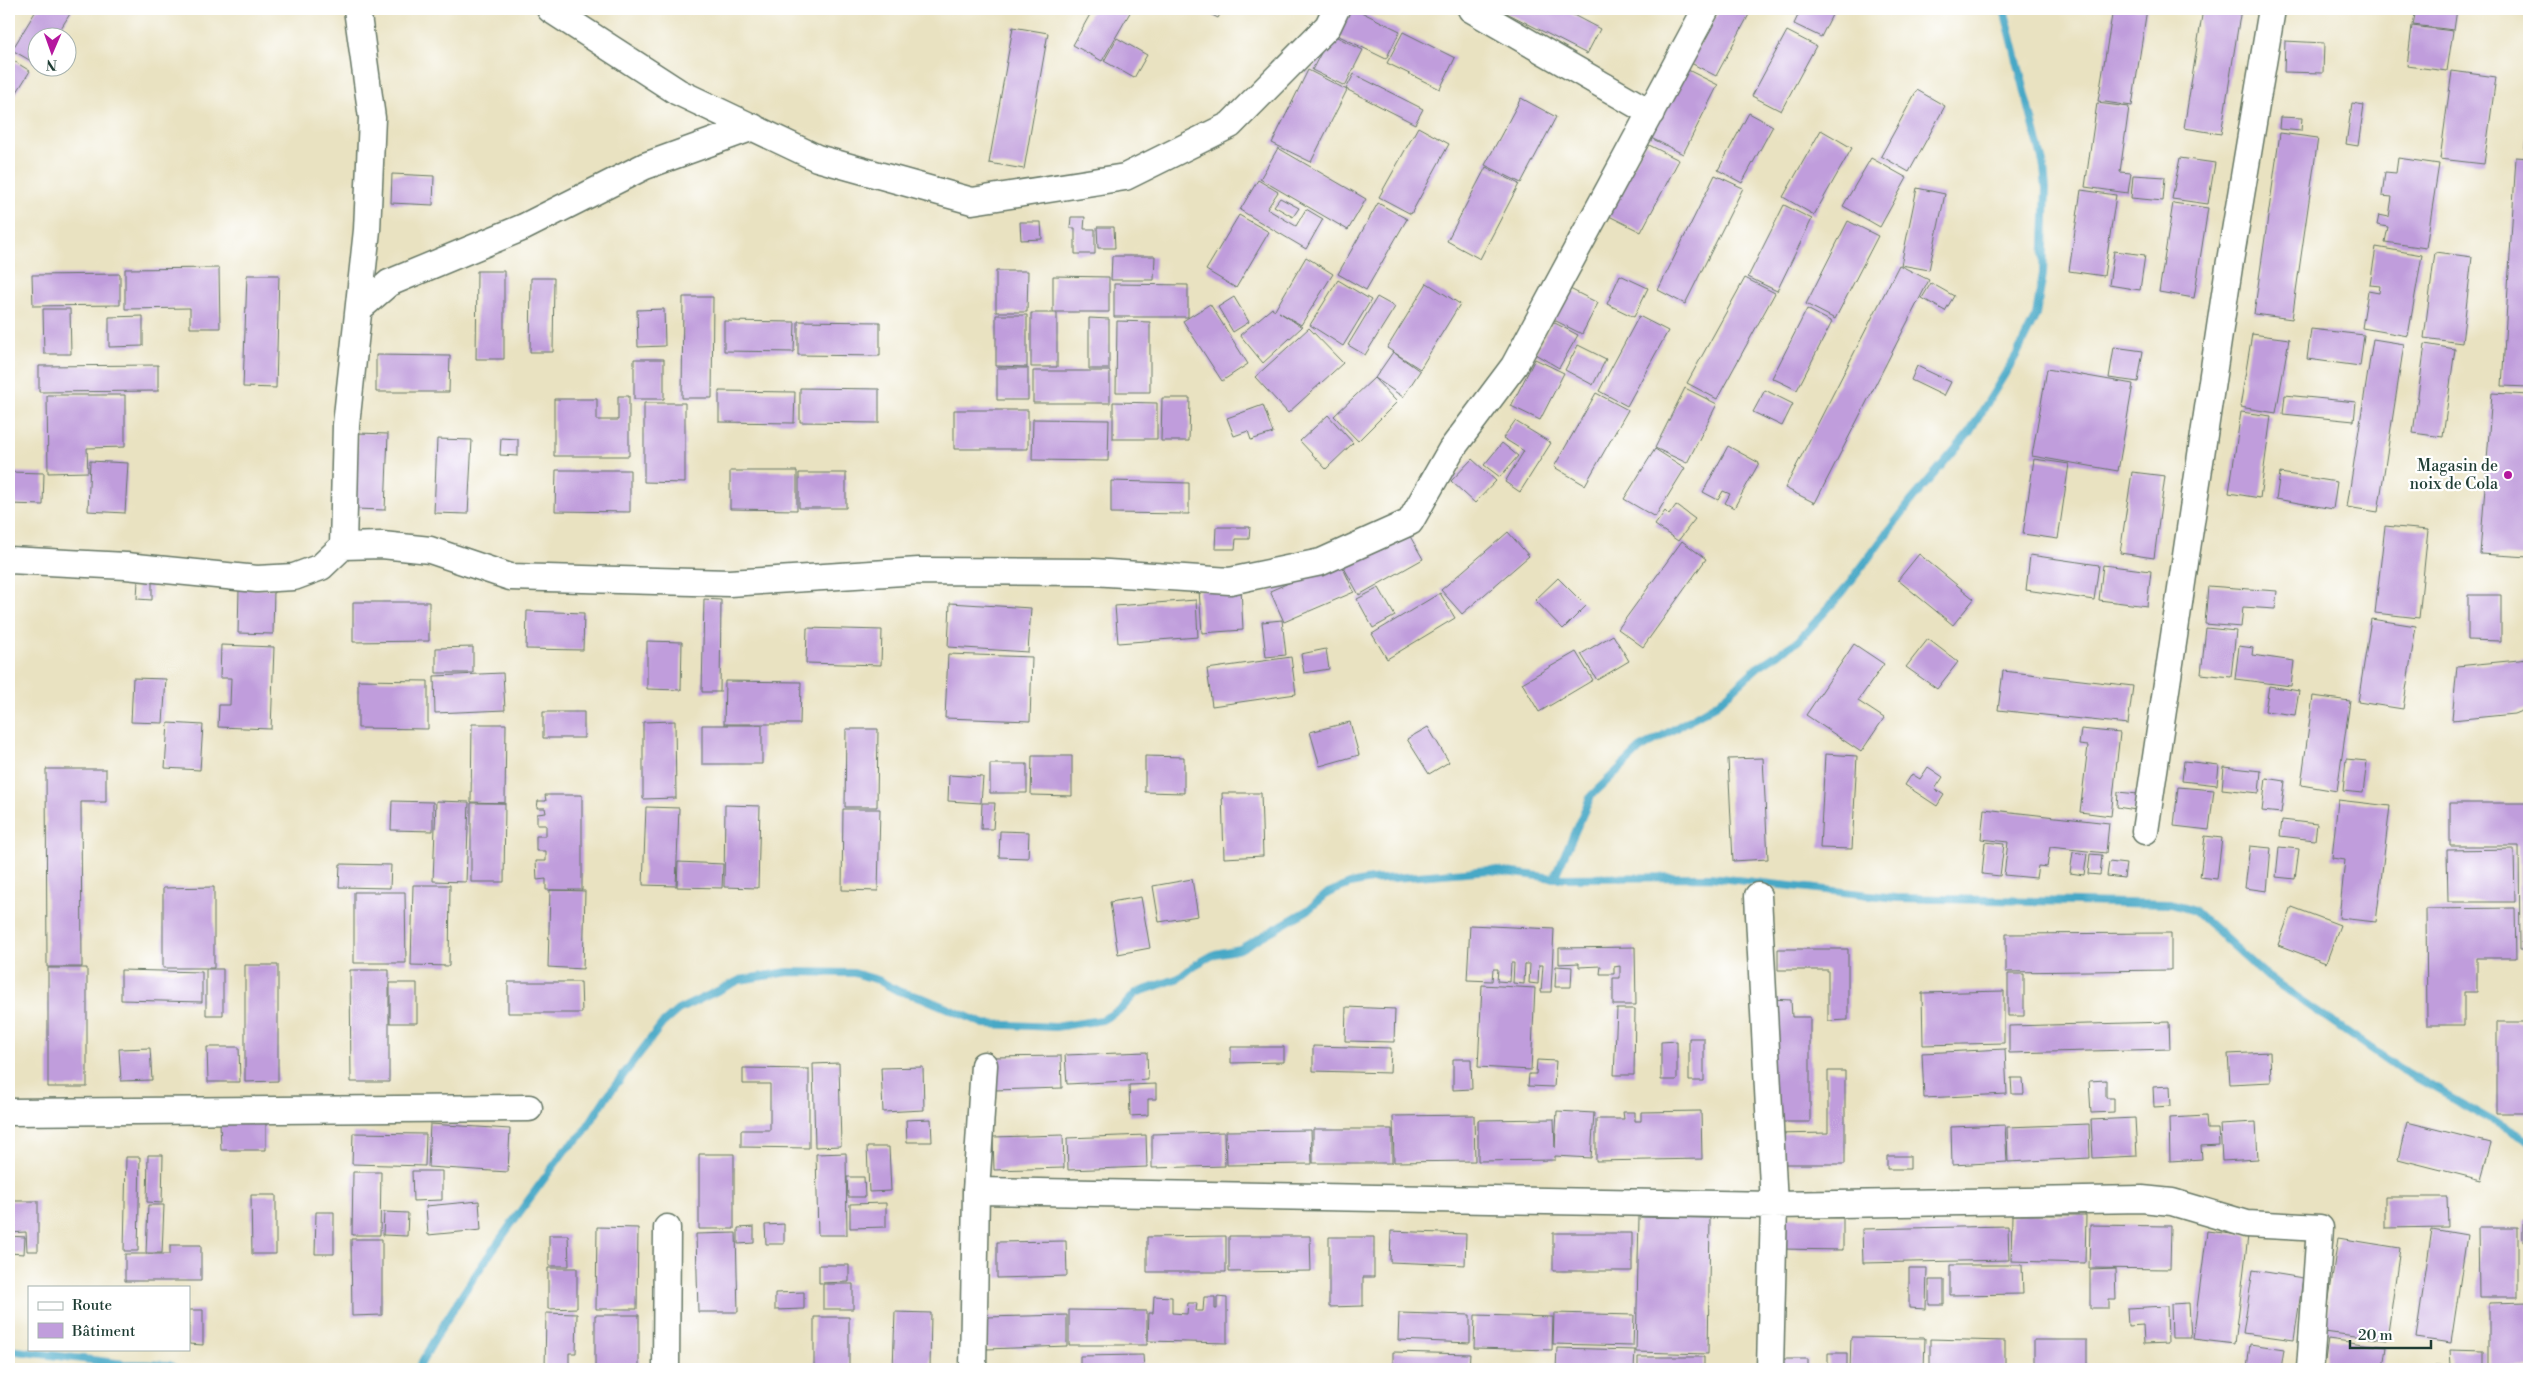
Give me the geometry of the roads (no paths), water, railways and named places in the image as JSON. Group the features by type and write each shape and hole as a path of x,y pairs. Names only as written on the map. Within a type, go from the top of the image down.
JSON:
{"street":[{"path":"343,546 346,425 367,230 372,118 357,9"},
{"path":"550,9 678,92 817,158 972,201 1125,177 1230,126 1328,26 1336,9"},
{"path":"1471,9 1651,113"},
{"path":"9,560 126,566 257,579 294,577 321,567 343,546 382,545 430,550 510,577 729,583 920,571 1094,572 1230,581 1321,562 1410,522 1451,450 1514,366 1706,9"},
{"path":"2144,831 2229,267 2272,9"},
{"path":"360,308 389,283 524,227 645,166 753,127"},
{"path":"1758,896 1774,1205 1770,1369"},
{"path":"973,1369 976,1191 984,1065"},
{"path":"9,1112 529,1108"},
{"path":"976,1191 1774,1205 2142,1199 2180,1204 2247,1224 2320,1228 2310,1369"},
{"path":"666,1369 667,1228"}],"waterway":[{"path":"418,1369 451,1312 507,1230 566,1149 582,1135 605,1099 662,1024 678,1010 740,980 788,972 854,973 878,980 898,991 923,998 984,1024 1055,1027 1102,1020 1121,1009 1136,993 1179,978 1195,965 1215,954 1240,949 1308,910 1328,893 1350,884 1371,880 1489,870 1554,878 1591,796 1640,749 1717,704 1758,667 1798,641 1842,593 1912,500 1969,433 2017,354 2036,315 2043,274 2046,189 2044,167 2004,9"},
{"path":"1554,878 1710,877 1896,898 2171,904 2195,911 2268,977 2399,1068 2529,1141"},
{"path":"9,1350 124,1364 169,1365 176,1369"}],"place":[{"name":"Magasin de noix de Cola","path":"2508,475"}]}
